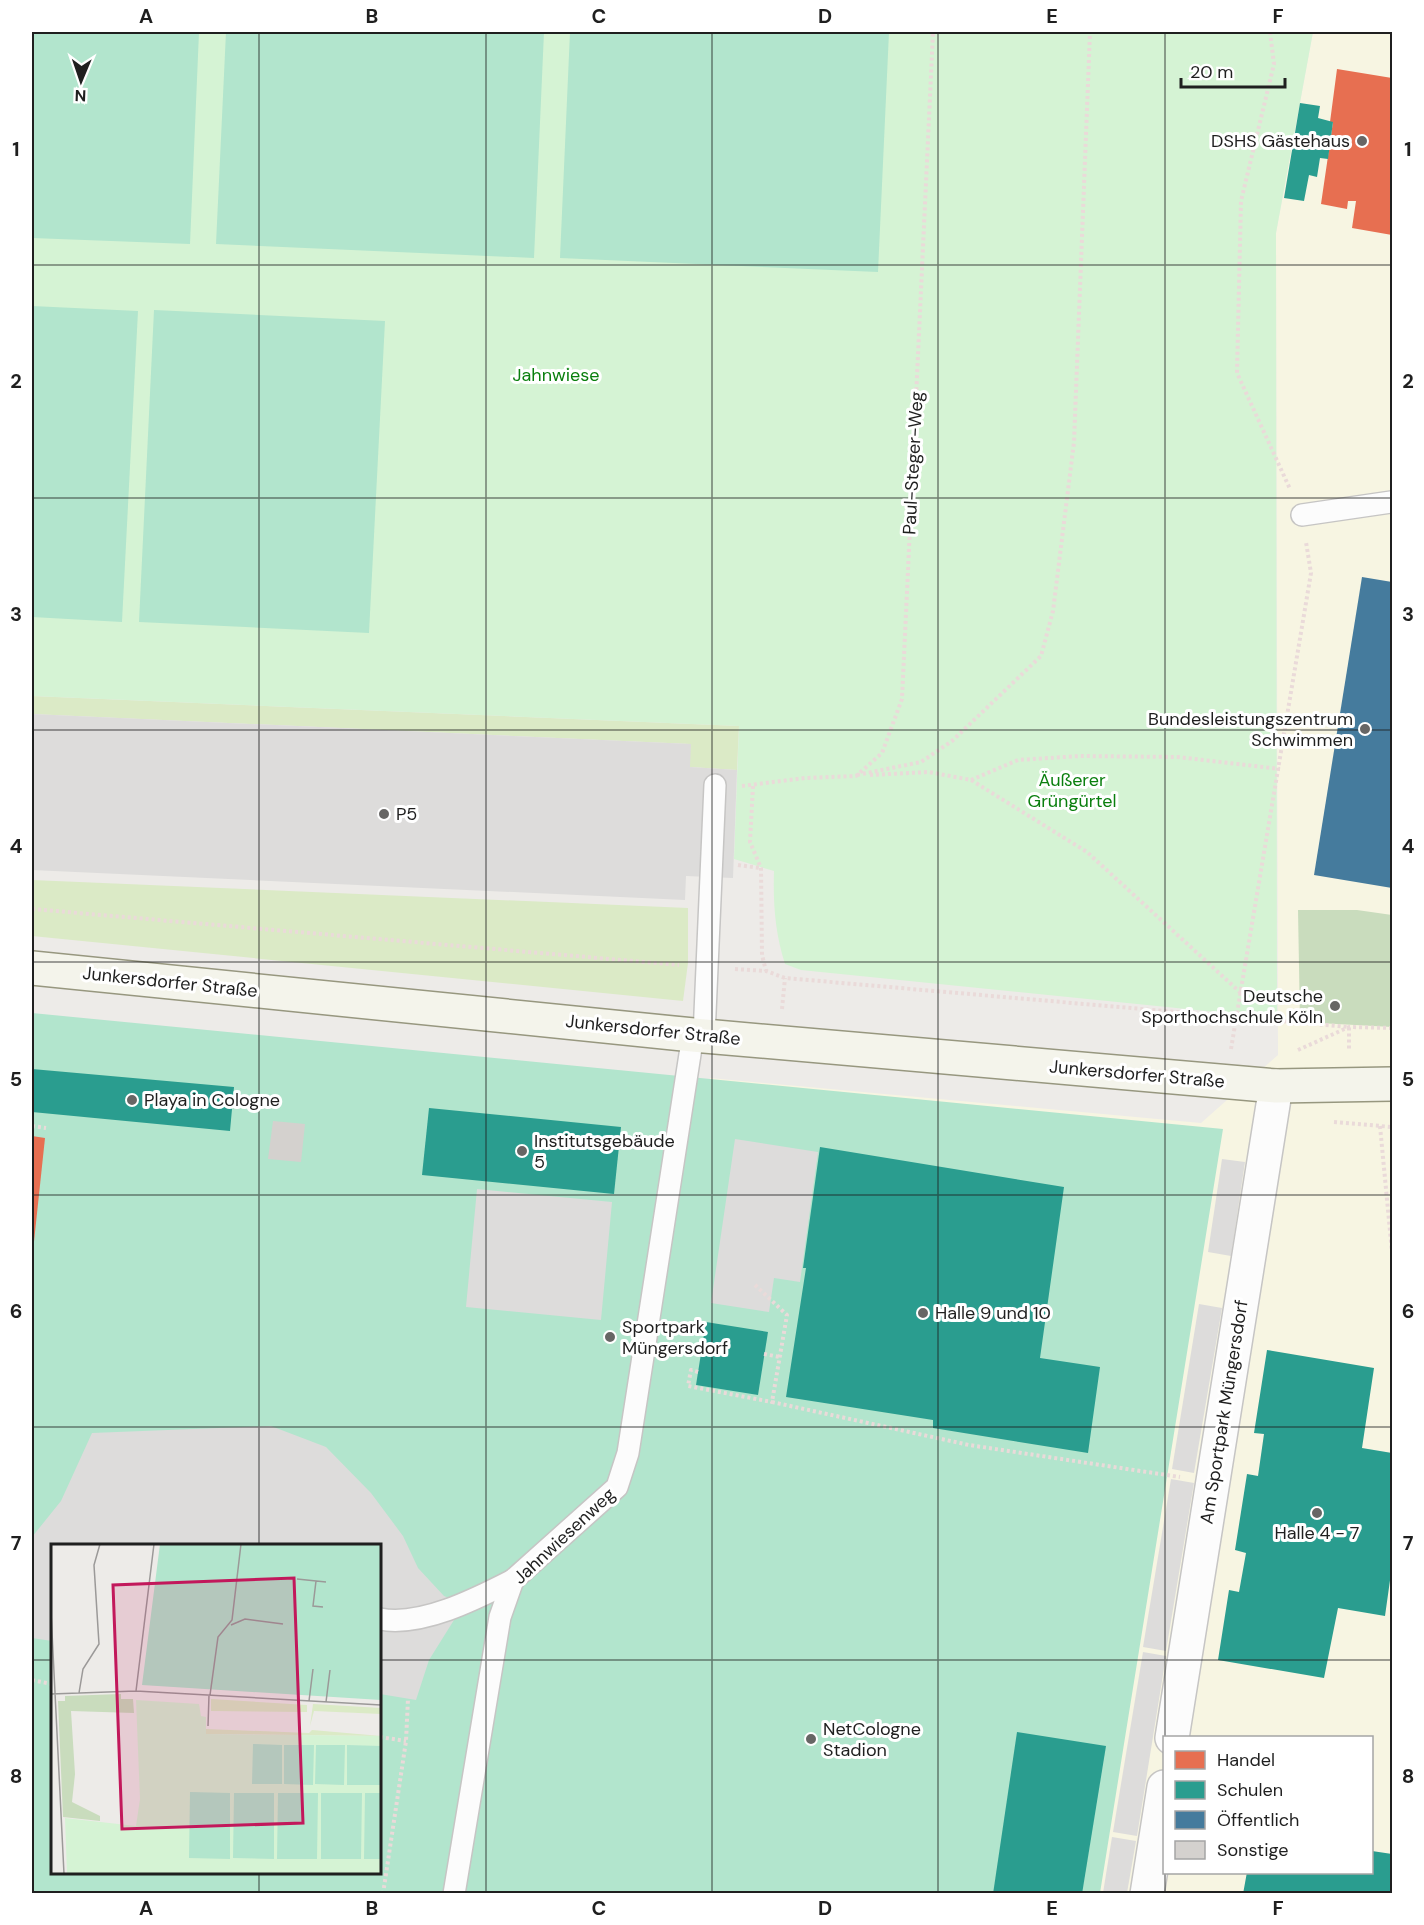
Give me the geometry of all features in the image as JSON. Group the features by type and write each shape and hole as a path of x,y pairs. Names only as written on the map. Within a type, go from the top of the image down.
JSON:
{"street":[{"name":"Junkersdorfer Straße","path":"32,968 698,1035 1226,1082 1276,1086 1392,1084"},
{"name":"Am Sportpark Müngersdorf","path":"1172,1736 1276,1086"},
{"path":"1148,1893 1163,1794"}],"lane":[{"path":"1302,515 1390,502"},
{"name":"Jahnwiesenweg","path":"454,1893 500,1617 513,1580 617,1487 628,1453 698,1035 707,968 715,785"},
{"path":"381,1619 396,1622 468,1603 513,1580"}],"path":[{"name":"Paul-Steger-Weg","path":"856,776 882,753 902,699 933,32"},
{"path":"856,776 921,762 952,741 1041,656 1053,611 1074,442 1090,32"},
{"path":"1226,1082 1311,573 1302,515 1237,373 1241,201 1274,64 1270,32"},
{"path":"971,780 1018,760 1080,756 1178,757 1280,769"},
{"path":"766,971 762,955 761,868 750,842 753,786 805,778 929,772 971,780 1087,852 1242,995"},
{"path":"32,909 707,968 766,971 785,978 1236,1019 1349,1028 1392,1028"},
{"path":"1349,1028 1349,1085"},
{"path":"32,1126 46,1128"},
{"path":"1380,1126 1392,1252"},
{"path":"755,1285 787,1315 772,1402"},
{"path":"764,1354 780,1357"},
{"path":"698,1372 691,1370 688,1386 969,1445 1213,1483"},
{"path":"32,1680 51,1684"},
{"path":"383,1893 406,1741 408,1699"},
{"path":"381,1737 406,1741"}],"shaded area":[{"name":"Deutsche Sporthochschule Köln","path":"1313,32 1392,32 1392,1893 473,1894 636,1398 710,1078 1201,1123 1278,1055 1276,233"},
{"name":"P5","path":"32,714 691,744 690,767 737,770 733,878 686,876 685,900 32,870"},
{"path":"735,1139 818,1152 800,1282 774,1278 769,1312 711,1303"},
{"path":"1222,1159 1245,1162 1231,1256 1208,1252"},
{"path":"477,1189 612,1202 601,1320 466,1307"},
{"path":"1199,1304 1222,1308 1194,1473 1172,1469"},
{"path":"271,1426 326,1447 371,1493 403,1536 418,1568 444,1596 464,1604 429,1660 416,1700 381,1694 381,1544 51,1544 51,1641 32,1638 32,1537 61,1501 92,1433"},
{"path":"1171,1479 1194,1483 1166,1651 1143,1647"},
{"path":"1143,1652 1166,1656 1137,1836 1113,1832"},
{"path":"1112,1837 1136,1841 1127,1893 1103,1893"}],"green space":[{"path":"32,32 1313,32 1276,233 1277,1015 1226,1013 801,970 785,964 775,918 774,871 734,859 739,726 32,696"},
{"path":"32,32 199,32 190,244 32,238"},
{"path":"226,32 544,32 534,258 216,244"},
{"path":"570,32 889,32 878,272 560,258"},
{"path":"32,306 138,311 122,622 32,617"},
{"path":"154,310 385,321 369,633 139,622"},
{"path":"32,696 739,726 737,770 690,767 690,744 32,714"},
{"path":"32,880 688,908 688,963 683,1001 32,936"},
{"path":"1298,910 1357,910 1392,915 1392,1027 1300,1022"},
{"name":"Sportpark Müngersdorf","path":"32,1013 1223,1129 1100,1893 32,1893"}],"building: Handel":[{"name":"DSHS Gästehaus","path":"1337,69 1392,78 1392,235 1352,228 1356,201 1348,201 1347,209 1321,204 1333,122 1330,122"},
{"path":"32,1136 45,1138 33,1251 32,1251"}],"building: Schulen":[{"path":"1300,103 1320,106 1318,118 1333,122 1328,159 1320,158 1317,177 1309,175 1304,201 1284,198"},
{"name":"Playa in Cologne","path":"32,1069 234,1087 230,1131 32,1112"},
{"name":"Institutsgebäude 5","path":"429,1108 621,1127 614,1194 422,1175"},
{"name":"Halle 9 und 10","path":"820,1147 1064,1187 1040,1358 1100,1367 1088,1453 933,1428 933,1420 786,1397 806,1268 803,1268"},
{"path":"706,1322 768,1332 758,1395 696,1385"},
{"name":"Halle 4 - 7","path":"1267,1350 1374,1368 1362,1448 1392,1453 1392,1566 1385,1616 1338,1608 1324,1678 1218,1660 1229,1590 1239,1592 1246,1553 1235,1550 1247,1474 1258,1476 1264,1434 1254,1433"},
{"path":"1017,1732 1106,1746 1082,1894 993,1894"},
{"path":"1373,1851 1392,1854 1392,1894 1243,1894 1247,1874 1373,1874"}],"building: Öffentlich":[{"name":"Bundesleistungszentrum Schwimmen","path":"1362,577 1392,582 1392,888 1314,875"}],"building: Sonstige":[{"path":"273,1121 305,1124 301,1162 268,1159"}],"place":[{"name":"DSHS Gästehaus","path":"1362,141"},
{"name":"Bundesleistungszentrum Schwimmen","path":"1365,729"},
{"name":"P5","path":"384,814"},
{"name":"Deutsche Sporthochschule Köln","path":"1335,1006"},
{"name":"Playa in Cologne","path":"132,1100"},
{"name":"Institutsgebäude 5","path":"522,1151"},
{"name":"Halle 9 und 10","path":"923,1313"},
{"name":"Sportpark Müngersdorf","path":"610,1337"},
{"name":"Halle 4 - 7","path":"1317,1513"},
{"name":"NetCologne Stadion","path":"811,1739"}],"park label":[{"name":"Jahnwiese","path":"556,375"},
{"name":"Äußerer Grüngürtel","path":"1072,790"}]}
